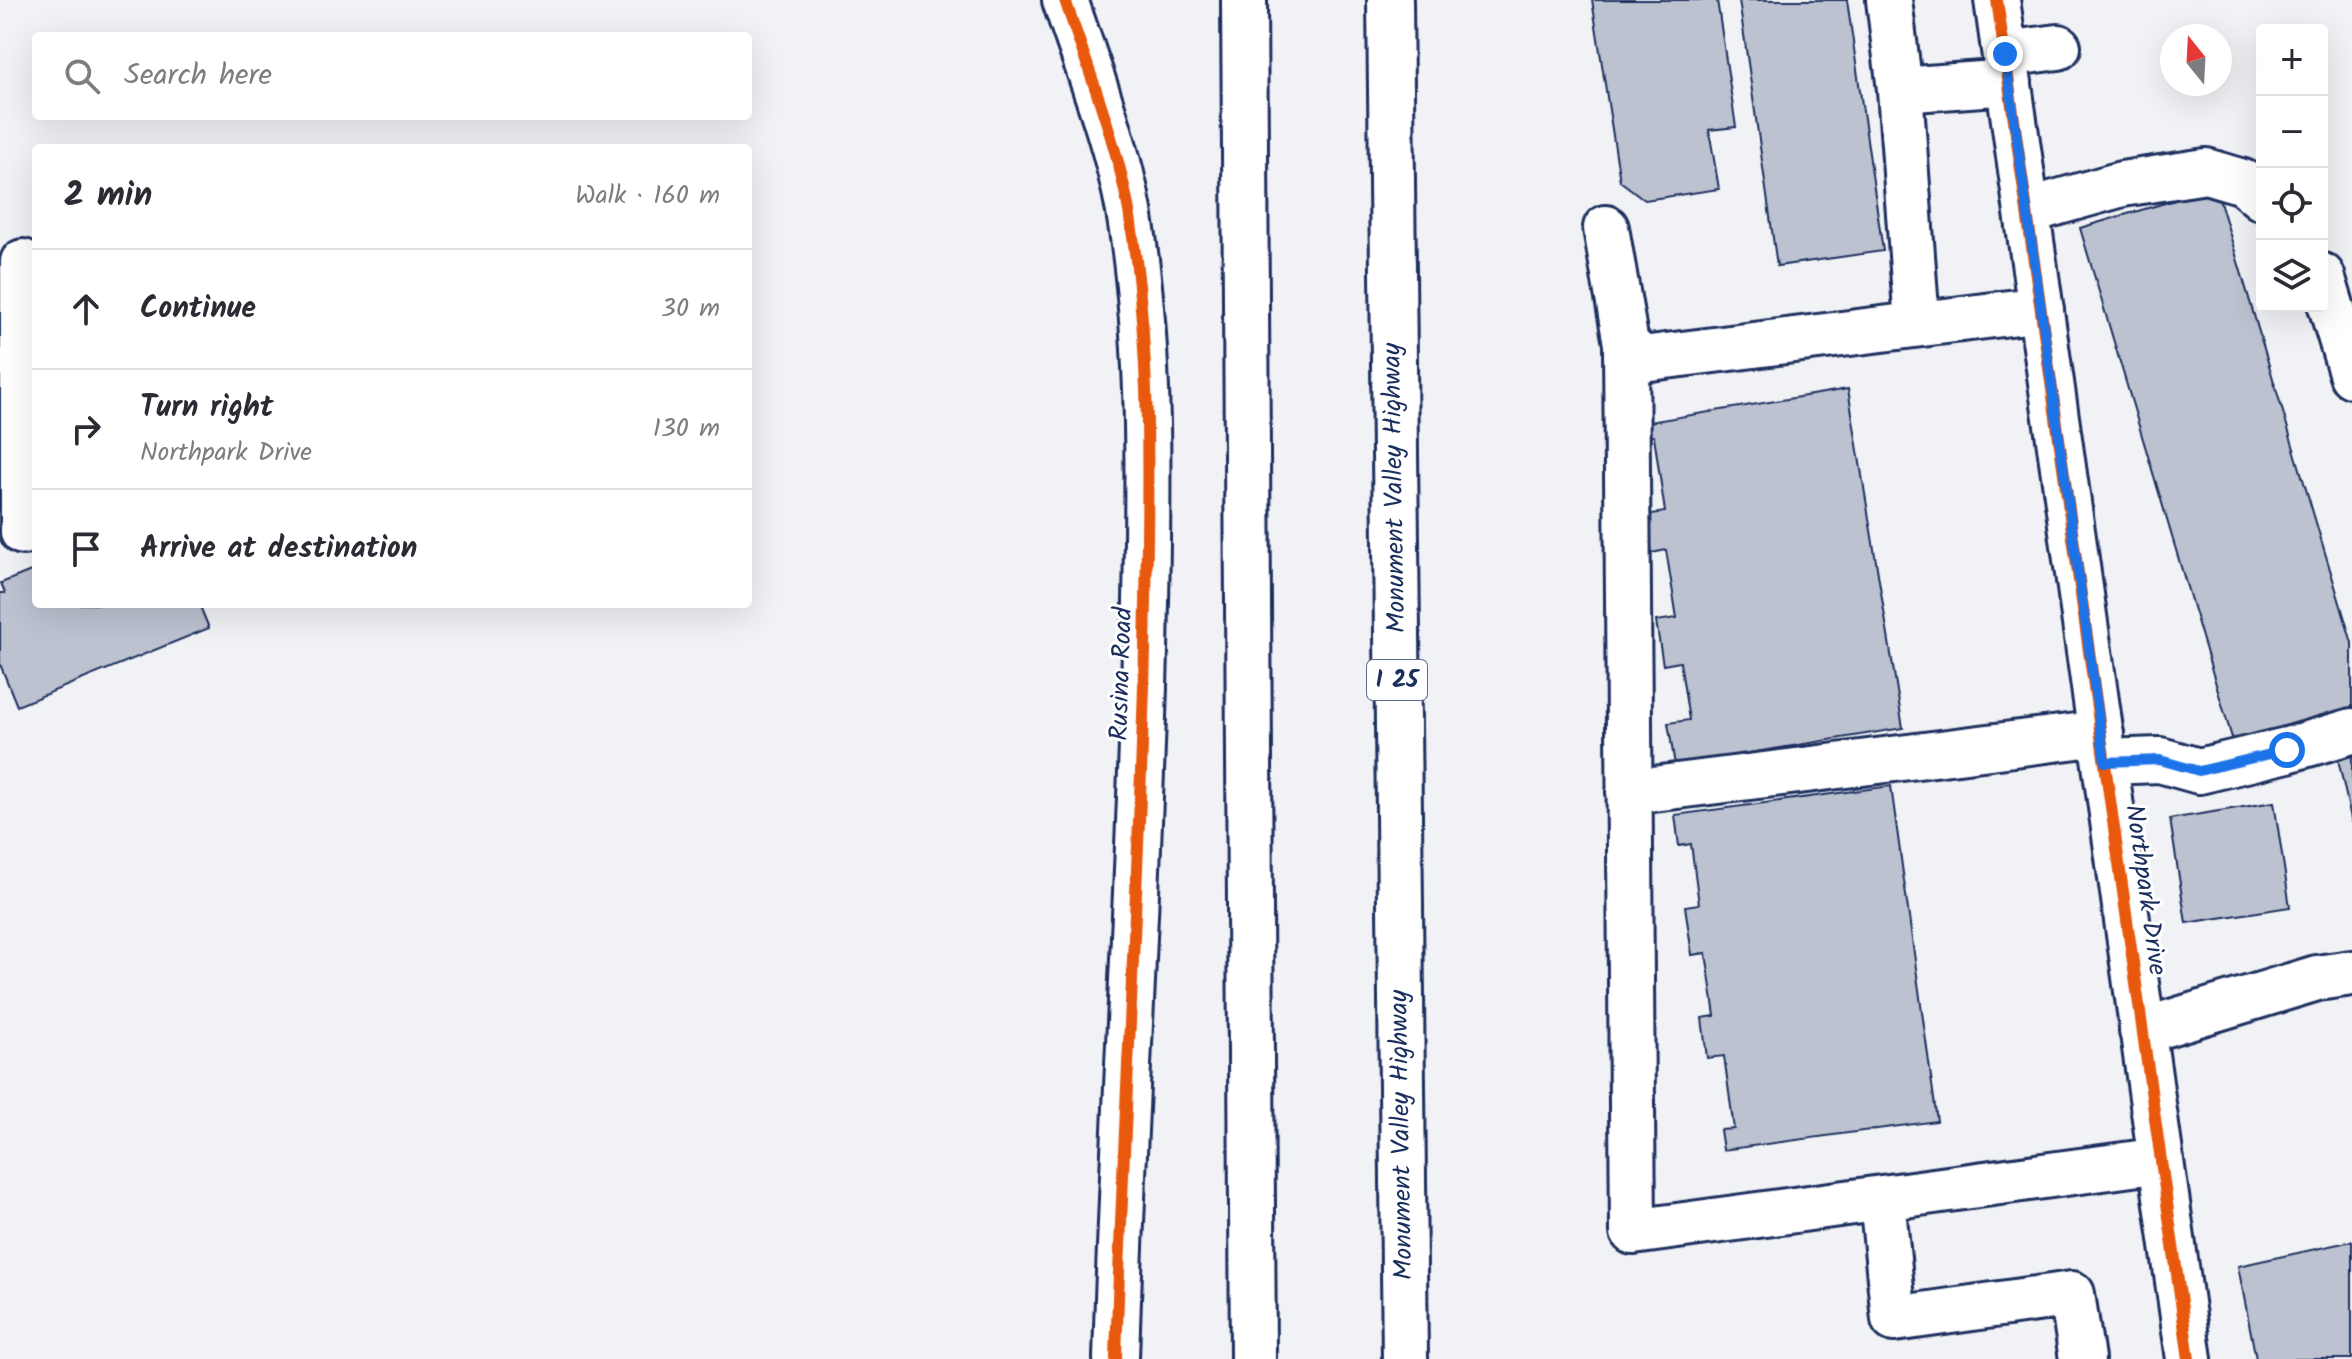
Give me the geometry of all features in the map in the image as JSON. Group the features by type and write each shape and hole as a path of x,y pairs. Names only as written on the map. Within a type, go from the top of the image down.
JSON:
{"main road":[{"name":"Rusina Road","path":"1065,0 1112,140 1128,207 1139,284 1145,361 1147,538 1143,733 1125,1084 1116,1359"},
{"path":"1244,0 1253,1359"},
{"name":"Monument Valley Highway","path":"1390,0 1405,1359"},
{"path":"1889,0 1900,90 1917,324"},
{"name":"Northpark Drive","path":"1997,0 2189,1359"},
{"path":"1900,90 2007,68 2058,47"},
{"path":"2027,211 2122,184 2206,171 2243,182 2256,193"},
{"path":"1606,228 1626,344 1633,1232 2161,1160"},
{"path":"20,260 20,534"},
{"path":"2328,296 2352,375"},
{"path":"1626,344 1642,359 2041,309"},
{"path":"1629,792 2103,747 2199,771 2352,731"},
{"path":"2142,1031 2317,978 2352,973"},
{"path":"1882,1198 1894,1319 2072,1294 2082,1359"}],"building":[{"path":"1592,0 1717,0 1736,127 1709,130 1719,189 1645,200 1620,181"},
{"path":"1739,0 1847,0 1883,251 1777,266"},
{"path":"2216,188 2352,643 2352,713 2235,748 2080,228"},
{"path":"1848,389 1903,728 1675,765 1668,723 1689,720 1680,662 1663,665 1656,621 1677,618 1666,550 1652,553 1646,515 1665,512 1654,436 1639,439 1637,424"},
{"path":"32,571 32,608 201,608 209,628 17,706 0,664 0,593 5,593 1,583"},
{"path":"2352,746 2352,823 2336,750"},
{"path":"1891,786 1937,1121 1723,1150 1720,1130 1734,1129 1724,1056 1707,1058 1702,1018 1715,1016 1706,953 1692,955 1685,906 1699,904 1691,844 1679,846 1675,815"},
{"path":"2274,802 2290,907 2186,923 2170,819"},
{"path":"2352,1241 2352,1359 2256,1359 2238,1266"}],"cycle path":[{"path":"1065,0 1101,104 1129,211 1137,265 1145,375 1148,485 1145,650 1116,1359"},
{"path":"1997,0 2189,1359"}],"route":[{"path":"2005,54 2105,762 2160,760 2199,771 2287,750"}]}
